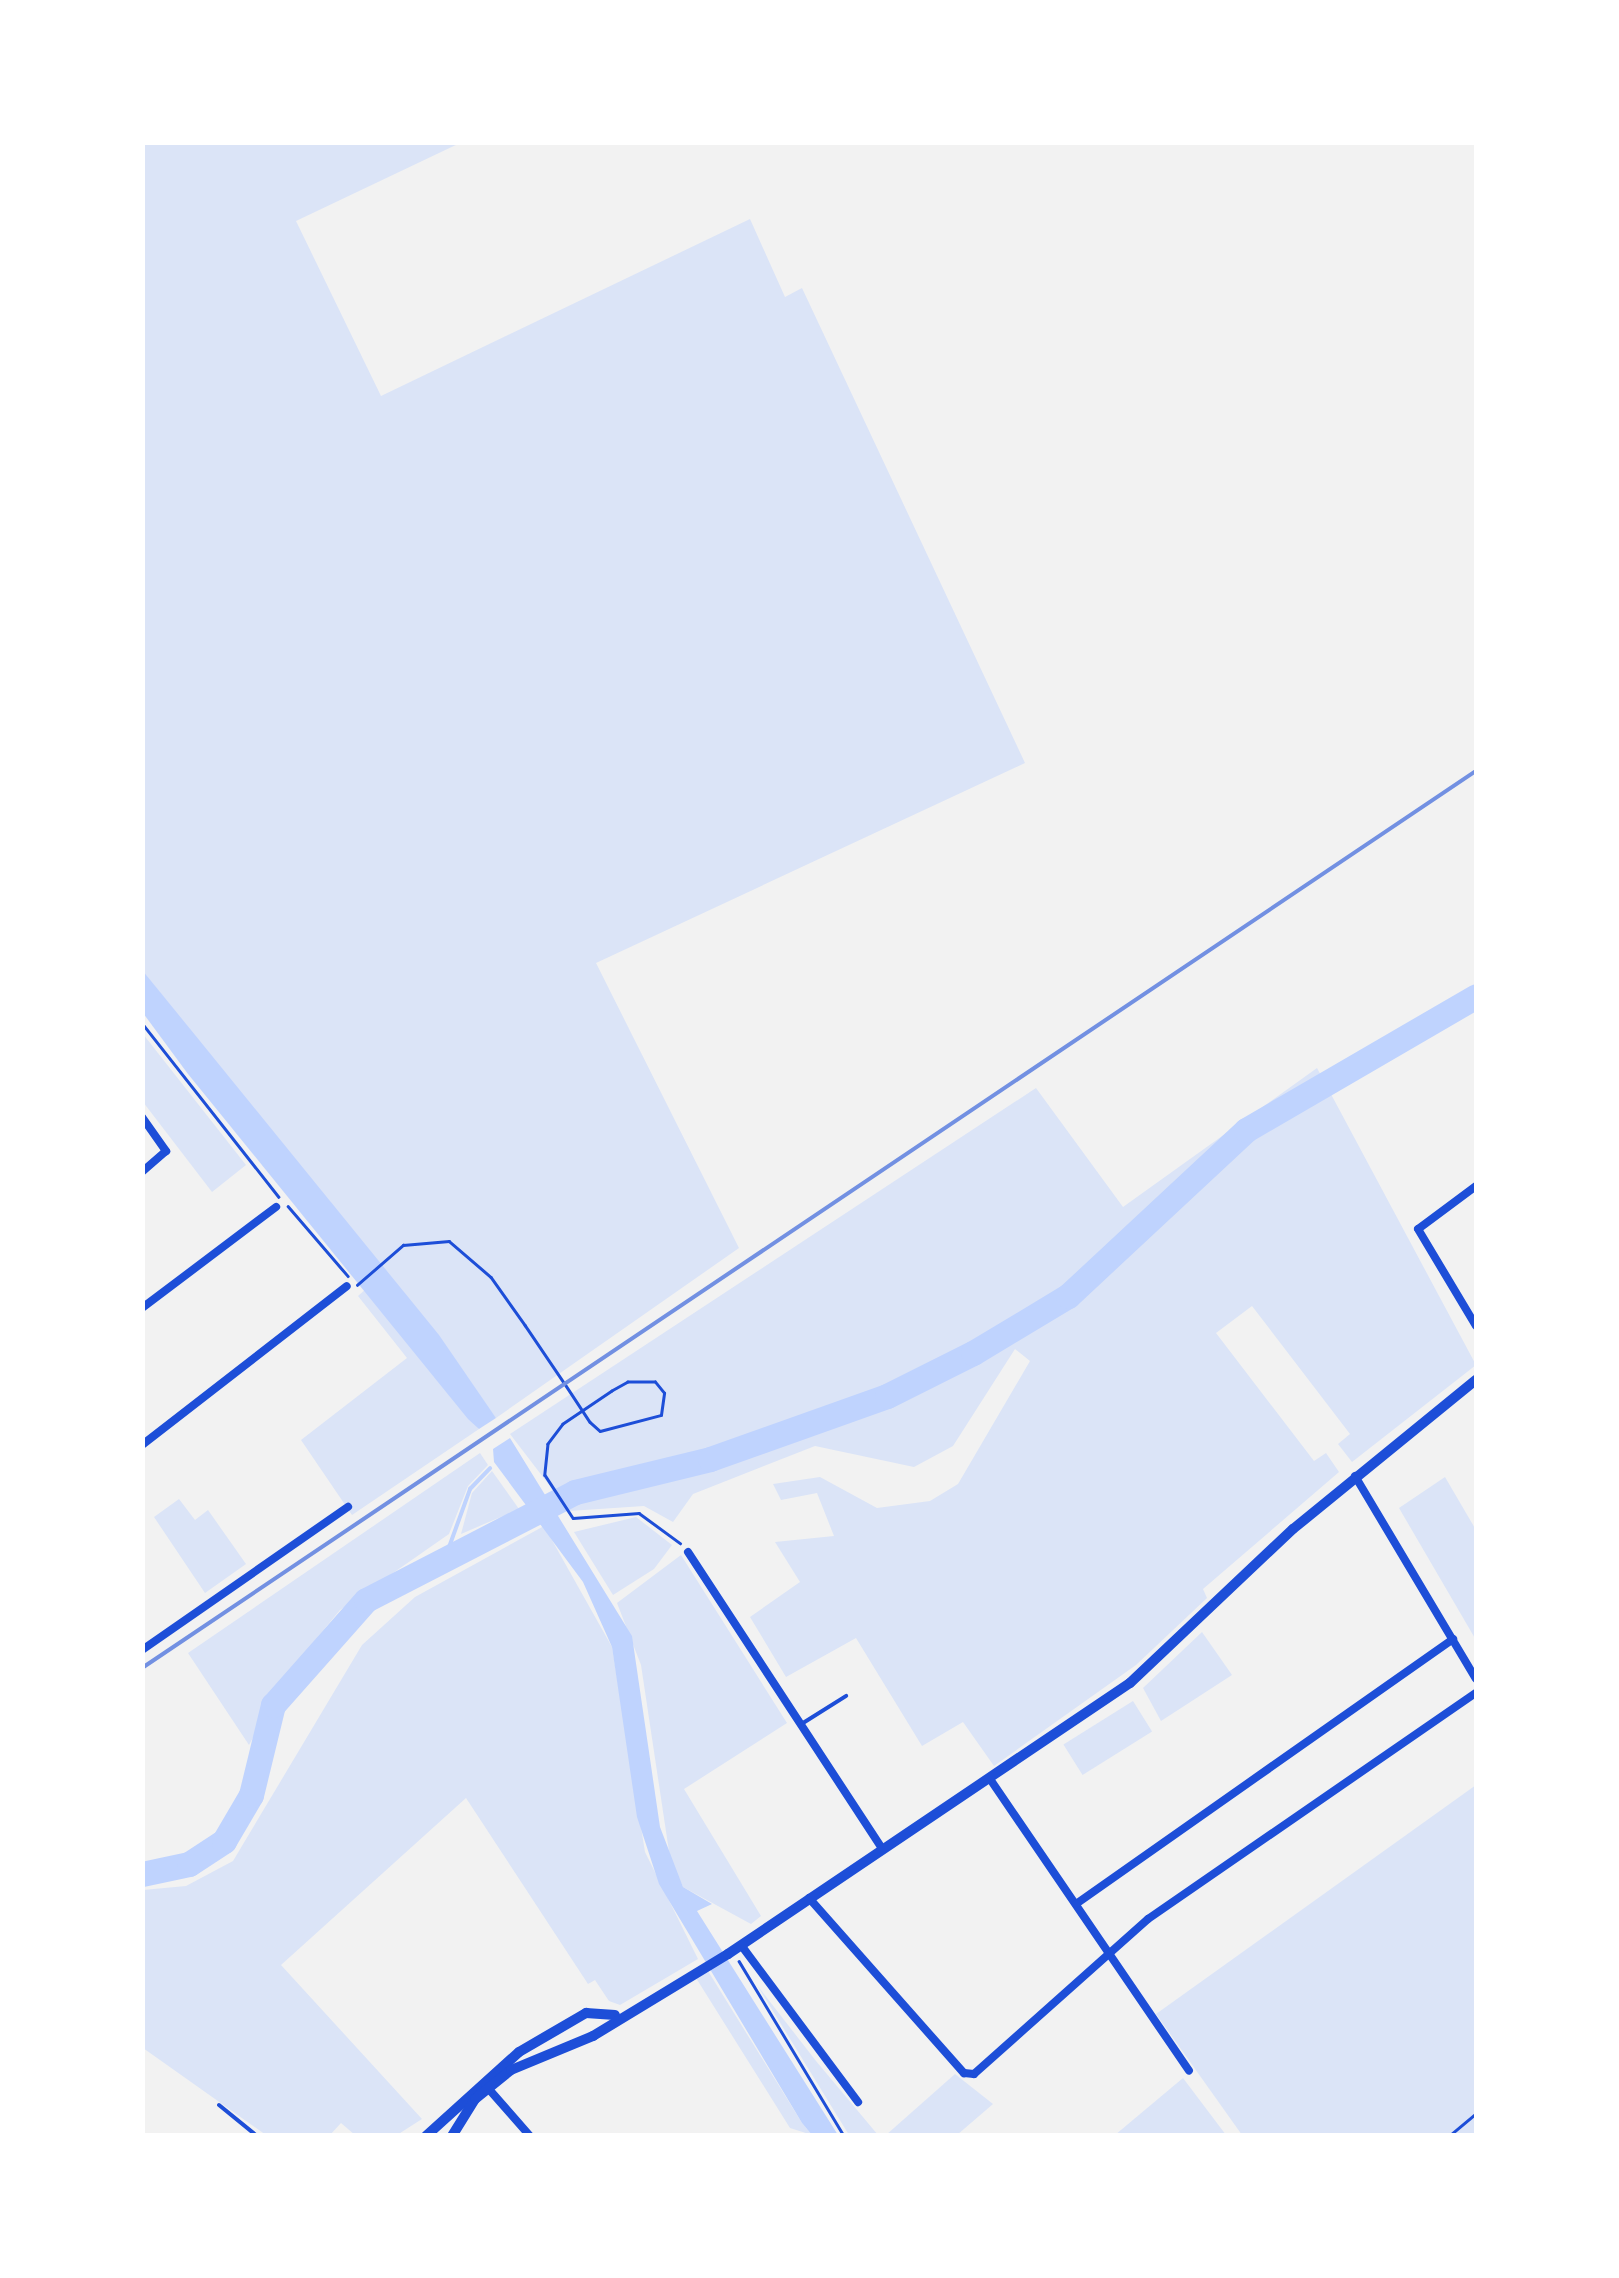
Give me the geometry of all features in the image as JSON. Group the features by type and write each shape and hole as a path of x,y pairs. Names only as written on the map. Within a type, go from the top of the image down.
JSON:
{"street":[{"path":"142,1117 166,1151 142,1172"},
{"path":"1476,1186 1425,1216 1421,1242 1476,1326"},
{"path":"142,1308 276,1207"},
{"path":"142,1445 352,1285"},
{"path":"452,2136 488,2087 543,2051 594,2036 615,2015 728,1954 990,1779 1150,1666 1355,1476 1476,1380"},
{"path":"1355,1476 1476,1679"},
{"path":"142,1650 348,1508"},
{"path":"688,1552 882,1848"},
{"path":"1076,1904 1453,1639"},
{"path":"809,1898 964,2073 985,2069 1148,1919 1476,1692"},
{"path":"990,1779 1189,2070"},
{"path":"741,1944 858,2102"},
{"path":"426,2136 519,2052 586,2013 615,2015"},
{"path":"488,2087 530,2136"}],"lane":[{"path":"803,1723 846,1696"},
{"path":"219,2105 256,2136"}],"path":[{"path":"142,1023 352,1285 415,1240 449,1241 478,1262 525,1325 600,1431 661,1415 660,1386 628,1382 553,1434 543,1462 550,1490 565,1513 585,1521 640,1513 688,1552"},
{"path":"738,1961 844,2136"},
{"path":"1449,2136 1476,2114"}],"shaded area":[{"path":"143,143 460,143 296,221 381,396 750,219 785,297 802,288 1025,763 596,963 739,1248 496,1418 143,971"},
{"path":"143,1034 246,1165 212,1192 143,1102"},
{"path":"1317,1068 1476,1365 1352,1462 1338,1444 1350,1434 1252,1306 1216,1333 1314,1461 1326,1453 1339,1472 1203,1589 1207,1598 1136,1665 994,1766 963,1722 922,1746 856,1638 786,1677 750,1617 800,1582 775,1542 834,1536 817,1493 781,1500 773,1484 820,1477 877,1508 930,1501 958,1484 1030,1361 1015,1349 953,1446 914,1467 815,1446 693,1494 673,1522 644,1506 569,1511 510,1434 1036,1088 1123,1207"},
{"path":"367,1288 479,1429 352,1515 301,1440 407,1358 358,1296"},
{"path":"480,1453 488,1465 468,1486 449,1534 340,1610 288,1673 249,1745 188,1653"},
{"path":"492,1471 519,1509 461,1534 472,1493"},
{"path":"1445,1477 1476,1530 1476,1640 1399,1508"},
{"path":"179,1499 195,1520 208,1510 246,1564 205,1593 154,1517"},
{"path":"636,1517 672,1545 654,1569 613,1595 574,1532"},
{"path":"544,1526 612,1647 645,1852 698,1959 620,2005 609,2001 595,1980 588,1984 466,1798 281,1965 422,2119 397,2135 355,2135 341,2123 330,2135 266,2135 143,2048 143,1890 186,1886 233,1861 362,1645 415,1597"},
{"path":"681,1555 787,1723 684,1789 761,1916 751,1924 683,1887 670,1858 641,1665 617,1603"},
{"path":"1202,1632 1232,1675 1161,1721 1143,1688"},
{"path":"1133,1701 1152,1732 1083,1775 1063,1744"},
{"path":"1476,1785 1476,2135 1242,2135 1156,2014"},
{"path":"708,1971 812,2135 790,2128 696,1978"},
{"path":"757,1985 816,2061 878,2135 849,2135"},
{"path":"955,2074 993,2104 957,2135 886,2135"},
{"path":"1183,2078 1226,2135 1115,2135"}],"water":[{"path":"143,971 439,1335 496,1418 479,1429 468,1419 188,1074 143,1013"},
{"path":"510,1438 632,1636 660,1827 683,1887 712,1904 697,1911 838,2135 812,2135 802,2123 659,1884 637,1817 612,1647 583,1582 494,1462 493,1449"}],"waterway":[{"path":"142,1874 189,1864 224,1841 251,1795 273,1705 366,1600 575,1492 710,1459 887,1396 973,1353 1068,1296 1246,1130 1476,996"},
{"path":"444,1561 470,1489 490,1468"}],"railway":[{"path":"142,1668 1476,771"}]}
